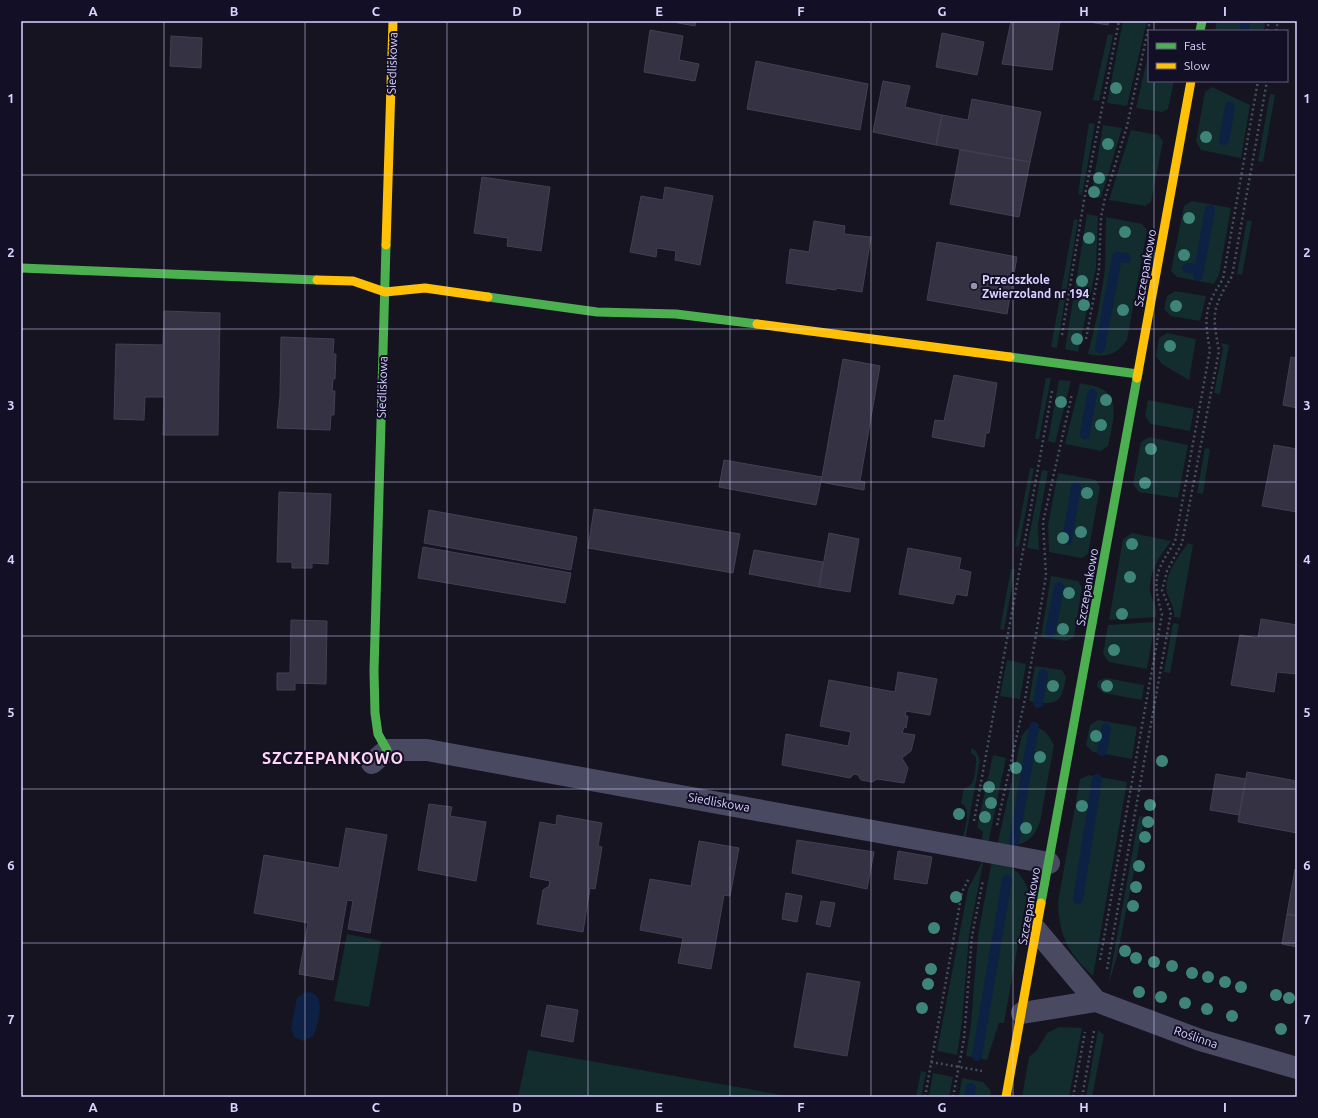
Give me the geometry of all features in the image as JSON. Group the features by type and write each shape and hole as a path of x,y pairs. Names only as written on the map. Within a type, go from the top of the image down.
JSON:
{"street":[{"name":"Siedliskowa","path":"393,21 374,671 375,713 380,756 427,750 1049,863"},
{"name":"Szczepankowo","path":"1006,1097 1191,82"},
{"path":"21,268 353,281 385,292 425,288 597,312 676,314 1138,374"},
{"name":"Roślinna","path":"1037,932 1096,1000 1200,1040 1297,1068"},
{"path":"1022,1013 1096,1000"}],"path":[{"path":"982,850 970,841 1058,363 1084,200 1119,21"},
{"path":"953,1097 968,1015 972,936 982,850 1025,699 1046,576 1043,522 1094,298 1099,269 1101,217 1105,198 1127,126 1148,30"},
{"path":"1082,1097 1095,1024 1097,977 1162,614 1155,590 1160,565 1175,542 1210,350 1205,322 1210,299 1223,279 1258,82"},
{"path":"1073,1097 1086,1025 1105,983 1170,612 1162,590 1167,571 1182,543 1219,352 1214,324 1217,302 1232,276 1267,82"},
{"path":"925,1097 962,892 982,850"}],"green space":[{"path":"1123,21 1147,21 1127,106 1107,103"},
{"path":"1217,21 1265,21 1264,30 1215,30"},
{"path":"1108,34 1113,35 1099,101 1093,100"},
{"path":"1148,55 1148,82 1174,82 1168,109 1162,112 1136,108"},
{"path":"1212,87 1250,105 1241,158 1201,150 1196,141 1205,92"},
{"path":"1270,94 1275,95 1263,162 1258,161"},
{"path":"1089,123 1095,124 1082,195 1078,194"},
{"path":"1103,125 1122,128 1101,198 1091,196"},
{"path":"1131,130 1158,135 1163,141 1151,202 1145,206 1109,200"},
{"path":"1192,201 1231,208 1219,275 1214,284 1177,277 1171,271 1184,206"},
{"path":"1087,214 1098,216 1096,268 1078,352 1065,349"},
{"path":"1106,217 1142,224 1147,230 1127,340 1115,352 1100,356 1088,354 1098,312 1105,270"},
{"path":"1074,219 1078,220 1057,348 1051,347"},
{"path":"1247,220 1252,221 1242,275 1237,274"},
{"path":"1175,291 1206,296 1200,321 1171,316 1164,309 1167,296"},
{"path":"1167,333 1196,339 1189,380 1162,364 1156,356 1159,338"},
{"path":"1221,343 1229,345 1220,394 1214,393 1223,349"},
{"path":"1046,378 1051,378 1039,439 1035,439"},
{"path":"1059,380 1071,381 1055,443 1048,441"},
{"path":"1080,383 1102,389 1112,400 1114,415 1113,423 1108,446 1101,451 1065,444"},
{"path":"1148,400 1194,409 1190,431 1151,424 1145,416"},
{"path":"1149,437 1188,445 1178,498 1139,492 1133,484 1141,442"},
{"path":"1205,448 1210,449 1203,494 1197,493"},
{"path":"1030,468 1034,468 1019,547 1015,546"},
{"path":"1042,470 1048,471 1038,525 1039,550 1027,548"},
{"path":"1058,473 1096,480 1100,487 1088,554 1082,558 1049,552 1048,525"},
{"path":"1132,533 1171,541 1156,563 1151,576 1150,590 1156,610 1156,617 1109,620 1123,539"},
{"path":"1188,543 1193,545 1180,618 1174,617 1173,608 1166,587 1167,580 1173,566"},
{"path":"1011,569 1015,569 1004,630 1000,629"},
{"path":"1051,576 1078,581 1082,587 1074,637 1066,641 1041,637"},
{"path":"1155,622 1147,669 1109,662 1103,654 1108,625"},
{"path":"1173,623 1179,624 1170,673 1164,672"},
{"path":"1007,660 1026,664 1020,699 1000,696"},
{"path":"1035,666 1062,670 1066,677 1060,698 1056,701 1052,703 1038,703 1029,701"},
{"path":"1106,678 1144,685 1142,700 1103,693 1097,686 1098,681"},
{"path":"1098,720 1137,727 1132,759 1093,752 1086,745 1090,725"},
{"path":"1034,727 1044,731 1054,745 1040,822 1037,830 1029,840 1024,843 997,846 1022,735 1027,729"},
{"path":"971,748 976,751 980,760 965,841 963,837 967,813 964,805 961,803 964,788 971,785 975,773 976,757 971,753"},
{"path":"993,755 1006,758 988,844 981,843 983,832 977,827"},
{"path":"1089,775 1127,782 1093,976 1077,960 1066,943 1060,925 1058,902 1080,779"},
{"path":"1139,816 1145,817 1117,956 1108,986"},
{"path":"984,858 969,935 962,1022 957,1055 937,1051 968,889"},
{"path":"992,860 1010,866 1014,869 1022,877 1028,889 1004,1023 999,1023 987,1060 966,1056 971,1024 978,935"},
{"path":"347,934 381,941 369,1007 334,1001"},
{"path":"1059,1027 1082,1028 1069,1097 1022,1097 1029,1057 1037,1050 1047,1033"},
{"path":"1098,1030 1104,1035 1092,1097 1086,1097"},
{"path":"528,1050 793,1097 518,1097"},
{"path":"921,1071 926,1072 921,1097 916,1097"},
{"path":"933,1073 953,1077 949,1097 929,1097"},
{"path":"962,1078 983,1082 991,1091 990,1097 959,1097"}],"water":[{"path":"305,992 312,993 317,996 320,1008 318,1023 313,1036 303,1041 294,1037 291,1028 297,998"}],"building":[{"path":"668,21 696,21 695,26"},
{"path":"1011,21 1060,21 1052,70 1002,64"},
{"path":"1084,21 1109,21 1108,25"},
{"path":"650,30 683,36 679,60 699,64 695,81 644,72"},
{"path":"942,33 984,42 977,75 936,67"},
{"path":"171,36 202,38 201,68 170,66"},
{"path":"756,61 868,84 860,130 747,109"},
{"path":"883,81 910,86 905,107 942,115 936,145 873,132"},
{"path":"972,99 1041,112 1030,162 936,145 942,115 968,120"},
{"path":"960,150 1030,162 1019,217 950,204"},
{"path":"482,177 550,187 541,251 507,246 508,238 474,233"},
{"path":"665,187 713,196 700,265 675,260 676,251 657,248 656,257 630,252 641,196 663,200"},
{"path":"814,221 845,226 844,234 871,237 862,292 786,283 790,249 809,252"},
{"path":"937,242 1017,257 1007,314 927,300"},
{"path":"164,311 220,313 218,435 163,435 164,397 145,397 144,420 114,419 116,344 163,345"},
{"path":"281,337 334,339 333,354 336,354 335,379 333,379 332,391 335,391 334,415 331,415 330,430 277,428 280,397"},
{"path":"1291,357 1297,358 1297,408 1283,405"},
{"path":"843,359 880,366 860,481 865,482 864,490 821,482"},
{"path":"954,375 997,383 989,433 986,433 984,447 932,437 935,420 944,421"},
{"path":"1274,445 1297,449 1297,512 1262,506"},
{"path":"724,460 822,477 816,505 719,487"},
{"path":"279,492 331,494 328,564 312,563 312,568 292,568 292,562 277,562"},
{"path":"594,509 740,534 733,573 588,548"},
{"path":"429,510 577,537 571,570 424,543"},
{"path":"829,533 859,539 850,592 819,587"},
{"path":"423,547 571,573 565,603 418,578"},
{"path":"908,548 961,558 959,569 971,572 967,596 956,594 953,604 899,594"},
{"path":"754,550 823,562 819,587 749,574"},
{"path":"1261,619 1297,625 1297,674 1277,672 1274,692 1231,685 1240,635 1258,638"},
{"path":"291,620 327,621 326,684 295,683 295,690 277,690 277,673 290,673"},
{"path":"898,672 937,679 930,715 906,711 905,716 908,716 906,728 904,727 902,733 915,735 911,751 902,758 908,768 904,783 877,779 872,782 861,780 858,775 854,774 850,778 782,765 786,734 848,746 851,732 820,726 829,680 895,692"},
{"path":"1247,772 1297,781 1297,833 1238,822"},
{"path":"1216,774 1246,779 1239,815 1210,810"},
{"path":"429,804 452,807 450,816 486,822 476,881 418,870"},
{"path":"557,815 602,823 598,846 602,847 595,889 590,888 583,932 537,924 543,890 549,886 550,881 530,877 540,822 556,825"},
{"path":"346,828 387,835 370,933 348,929 353,901 347,900 333,980 299,974 308,923 254,913 264,855 339,868"},
{"path":"797,840 874,852 867,889 792,873"},
{"path":"699,841 739,848 730,896 724,895 711,969 678,963 683,938 640,930 650,879 691,886"},
{"path":"898,851 932,857 927,884 894,879"},
{"path":"1295,869 1297,870 1297,916 1287,914"},
{"path":"786,893 802,896 797,922 782,919"},
{"path":"821,901 835,903 830,927 816,924"},
{"path":"1287,914 1297,916 1297,947 1282,944"},
{"path":"807,973 860,982 847,1056 794,1047"},
{"path":"547,1005 578,1010 573,1042 541,1036"}],"waterway":[{"path":"1245,21 1245,26"},
{"path":"1224,140 1230,107"},
{"path":"1198,276 1210,210"},
{"path":"1100,348 1117,257 1126,258"},
{"path":"1187,268 1199,269"},
{"path":"1085,434 1092,394"},
{"path":"1067,540 1076,487"},
{"path":"1050,633 1059,587"},
{"path":"1038,703 1043,674"},
{"path":"1014,842 1034,727"},
{"path":"1102,751 1106,728"},
{"path":"1078,899 1097,779"},
{"path":"977,1056 1007,880"},
{"path":"969,1097 971,1088"}],"traffic: fast":[{"path":"1200,30 1202,21"},
{"path":"386,245 374,671 375,713 378,734 387,750"},
{"path":"21,268 317,280"},
{"path":"488,297 597,312 676,314 757,324"},
{"path":"1010,357 1138,374"},
{"path":"1041,903 1137,378"}],"traffic: slow":[{"path":"386,245 393,21"},
{"path":"1137,378 1191,82"},
{"path":"317,280 353,281 385,292 425,288 488,297"},
{"path":"757,324 1010,357"},
{"path":"1006,1097 1041,903"}],"place":[{"name":"Przedszkole Zwierzoland nr 194","path":"974,286"}],"district":[{"name":"SZCZEPANKOWO","path":"333,758"}]}
